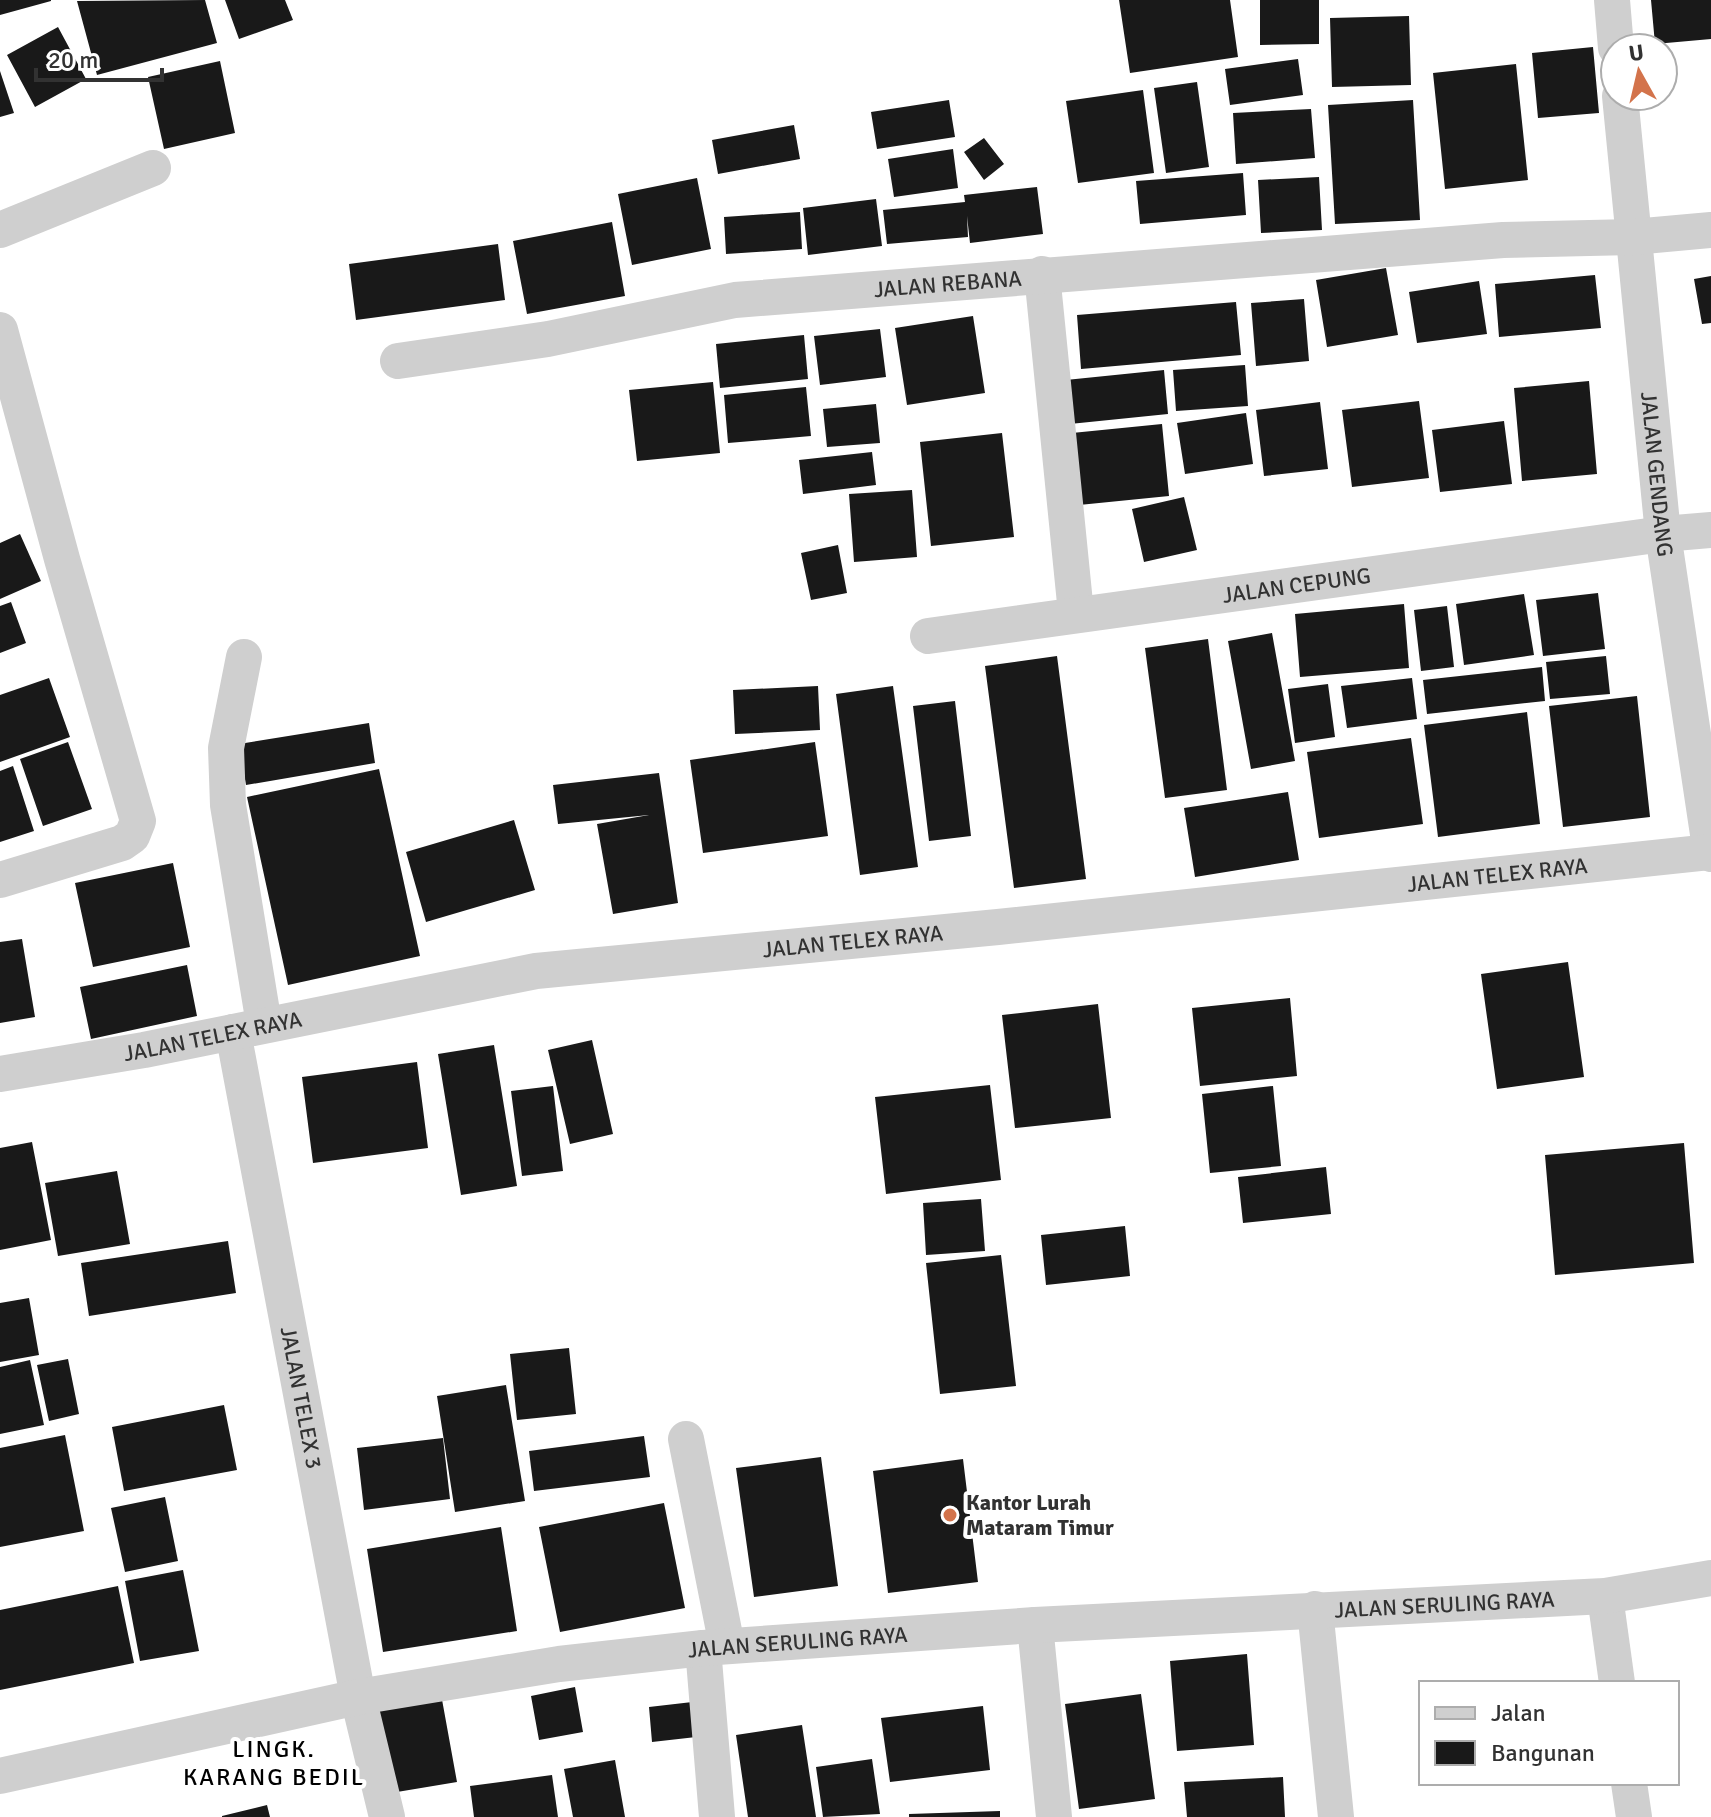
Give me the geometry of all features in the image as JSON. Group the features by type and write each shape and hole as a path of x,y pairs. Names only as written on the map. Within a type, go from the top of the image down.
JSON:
{"street":[{"path":"1612,0 1615,32"},
{"name":"JALAN GENDANG","path":"1621,112 1663,534 1711,853"},
{"path":"0,230 153,168"},
{"name":"JALAN REBANA","path":"398,361 534,342 735,300 1503,240 1633,237 1711,230"},
{"path":"1042,274 1076,613"},
{"path":"0,330 138,821 132,836 122,843 0,880"},
{"name":"JALAN CEPUNG","path":"928,636 1076,613 1711,530"},
{"name":"JALAN TELEX 3","path":"244,657 226,748 228,805 249,1028 358,1697 387,1817"},
{"name":"JALAN TELEX RAYA","path":"0,1074 536,971 1711,853"},
{"path":"686,1439 715,1647 717,1817"},
{"name":"JALAN SERULING RAYA","path":"0,1776 358,1697 559,1664 715,1647 1035,1625 1605,1596 1711,1578"},
{"path":"1605,1596 1617,1681"},
{"path":"1315,1609 1336,1817"},
{"path":"1035,1625 1054,1817"},
{"path":"1629,1785 1634,1817"}],"building":[{"path":"0,0 51,0 51,1 0,15"},
{"path":"205,0 217,43 97,75 77,1"},
{"path":"225,0 285,0 293,20 239,39"},
{"path":"1119,0 1230,0 1238,57 1130,73"},
{"path":"1260,0 1319,0 1319,44 1260,45"},
{"path":"1651,0 1711,0 1711,39 1679,42 1679,32 1654,32"},
{"path":"1409,16 1411,85 1332,87 1330,18"},
{"path":"58,27 86,79 35,107 7,55"},
{"path":"1593,47 1599,113 1538,118 1532,53"},
{"path":"1298,59 1303,95 1230,105 1225,69"},
{"path":"220,61 235,133 164,149 148,77"},
{"path":"1516,64 1528,180 1445,189 1433,73"},
{"path":"0,71 14,113 0,117"},
{"path":"1197,82 1209,167 1166,173 1154,88"},
{"path":"1143,90 1154,173 1078,183 1066,101"},
{"path":"949,100 955,137 877,149 871,112"},
{"path":"1413,100 1420,220 1335,224 1328,105"},
{"path":"1311,109 1315,158 1236,164 1233,113"},
{"path":"794,125 800,159 718,174 712,140"},
{"path":"984,138 1004,164 984,180 964,152"},
{"path":"953,149 958,188 894,197 888,159"},
{"path":"1243,173 1246,215 1140,224 1136,181"},
{"path":"1319,177 1322,230 1261,233 1258,180"},
{"path":"697,178 711,249 632,265 618,194"},
{"path":"1037,187 1043,234 970,243 967,216 968,237 887,244 883,210 965,202 964,195"},
{"path":"876,199 882,246 808,255 803,208"},
{"path":"800,212 802,249 726,254 724,217"},
{"path":"612,222 625,296 527,314 513,241"},
{"path":"498,244 505,300 356,320 349,264"},
{"path":"1386,268 1398,335 1327,347 1316,280"},
{"path":"1595,275 1601,328 1499,337 1495,284"},
{"path":"1711,276 1711,323 1702,324 1694,279"},
{"path":"1479,281 1487,334 1417,343 1409,292"},
{"path":"1304,299 1309,361 1256,366 1251,303"},
{"path":"1236,302 1241,355 1081,369 1077,315"},
{"path":"973,316 985,393 907,405 895,328"},
{"path":"880,329 886,377 820,385 814,336"},
{"path":"804,335 808,379 720,388 716,344"},
{"path":"1245,365 1248,406 1176,411 1173,370"},
{"path":"1164,370 1168,414 1060,425 1056,381"},
{"path":"1589,381 1597,474 1522,481 1514,388"},
{"path":"713,382 720,453 637,461 629,390"},
{"path":"806,387 811,436 728,443 724,395"},
{"path":"1419,401 1429,478 1352,487 1342,410"},
{"path":"1320,402 1328,469 1264,476 1256,410"},
{"path":"876,404 880,443 827,447 823,409"},
{"path":"1246,413 1253,464 1185,474 1177,423"},
{"path":"1504,421 1512,484 1440,492 1432,430"},
{"path":"1162,424 1169,496 1079,505 1072,433"},
{"path":"1002,433 1014,537 931,546 920,442"},
{"path":"872,452 876,485 803,494 799,460"},
{"path":"912,490 917,557 854,562 849,494"},
{"path":"1184,497 1197,550 1144,562 1132,509"},
{"path":"20,534 41,581 0,599 0,543"},
{"path":"838,545 847,593 811,600 801,553"},
{"path":"1598,593 1605,649 1543,656 1536,600"},
{"path":"1524,594 1534,655 1464,665 1456,604"},
{"path":"11,602 26,643 0,653 0,606"},
{"path":"1404,604 1409,668 1300,677 1295,614"},
{"path":"1447,606 1454,667 1421,671 1414,610"},
{"path":"1272,633 1295,761 1251,769 1228,641"},
{"path":"1208,639 1227,790 1165,798 1145,648"},
{"path":"1057,656 1086,879 1014,888 985,666"},
{"path":"1606,656 1610,694 1550,699 1546,662"},
{"path":"1542,667 1545,701 1427,714 1423,680"},
{"path":"49,678 70,737 0,762 0,695"},
{"path":"1412,678 1417,719 1347,728 1341,686"},
{"path":"1328,684 1335,737 1295,743 1288,689"},
{"path":"818,686 820,730 735,734 733,690"},
{"path":"893,686 918,867 860,875 836,694"},
{"path":"1637,696 1650,817 1563,827 1549,706"},
{"path":"955,701 971,836 929,841 913,706"},
{"path":"1527,712 1540,824 1438,837 1424,725"},
{"path":"369,723 375,763 246,785 239,744"},
{"path":"1411,738 1423,824 1319,838 1307,752"},
{"path":"68,742 92,809 43,826 20,759"},
{"path":"815,742 828,836 703,853 690,760"},
{"path":"13,766 34,831 0,842 0,771"},
{"path":"379,769 420,956 288,985 247,797"},
{"path":"659,773 678,903 613,914 597,824 649,815 558,824 553,785"},
{"path":"1288,792 1299,860 1195,877 1184,808"},
{"path":"514,820 535,890 426,922 406,852"},
{"path":"173,863 190,947 93,967 75,883"},
{"path":"22,939 35,1017 0,1023 0,942"},
{"path":"1568,962 1584,1077 1497,1089 1481,974"},
{"path":"187,965 197,1016 91,1039 80,987"},
{"path":"1290,998 1297,1076 1200,1086 1192,1008"},
{"path":"1098,1004 1111,1118 1015,1128 1002,1015"},
{"path":"592,1040 613,1134 570,1144 548,1050"},
{"path":"494,1045 517,1186 461,1195 438,1054"},
{"path":"417,1062 428,1148 313,1163 302,1077"},
{"path":"990,1085 1001,1180 886,1194 875,1097"},
{"path":"553,1086 563,1171 522,1176 511,1091"},
{"path":"1273,1086 1281,1166 1210,1173 1202,1094"},
{"path":"32,1142 51,1240 0,1250 0,1148"},
{"path":"1684,1143 1694,1263 1555,1275 1545,1155"},
{"path":"1326,1167 1331,1214 1243,1223 1238,1177"},
{"path":"117,1171 130,1244 58,1256 45,1183"},
{"path":"981,1199 985,1251 926,1255 923,1203"},
{"path":"1125,1226 1130,1276 1046,1285 1041,1235"},
{"path":"228,1241 236,1293 89,1316 81,1263"},
{"path":"1001,1255 1016,1386 940,1394 926,1263"},
{"path":"29,1298 39,1355 0,1362 0,1303"},
{"path":"569,1348 576,1414 517,1420 510,1354"},
{"path":"68,1359 79,1414 49,1421 37,1365"},
{"path":"30,1360 44,1425 0,1434 0,1367"},
{"path":"506,1385 525,1501 455,1512 437,1396"},
{"path":"224,1405 237,1470 124,1491 112,1427"},
{"path":"65,1435 84,1531 0,1547 0,1448"},
{"path":"644,1436 650,1477 534,1491 529,1451"},
{"path":"443,1438 450,1499 364,1510 357,1448"},
{"path":"821,1457 838,1586 754,1597 736,1468"},
{"path":"963,1459 978,1582 888,1593 873,1471"},
{"path":"165,1497 178,1561 125,1572 111,1508"},
{"path":"664,1503 685,1608 560,1632 539,1527"},
{"path":"501,1527 517,1631 383,1652 367,1549"},
{"path":"183,1570 199,1651 140,1661 125,1581"},
{"path":"118,1586 134,1663 0,1690 0,1610"},
{"path":"1247,1654 1254,1745 1177,1751 1170,1661"},
{"path":"575,1687 583,1732 539,1740 531,1696"},
{"path":"441,1694 457,1782 391,1793 376,1705"},
{"path":"1141,1694 1155,1799 1079,1809 1065,1704"},
{"path":"701,1701 705,1736 652,1742 649,1707"},
{"path":"983,1706 990,1770 890,1782 881,1718"},
{"path":"802,1725 816,1817 748,1817 736,1735"},
{"path":"872,1759 880,1814 823,1817 816,1767"},
{"path":"615,1760 625,1817 573,1817 564,1769"},
{"path":"552,1775 558,1817 474,1817 470,1786"},
{"path":"1283,1777 1285,1817 1187,1817 1184,1782"},
{"path":"267,1805 270,1817 222,1817 222,1816"},
{"path":"1000,1811 1000,1817 909,1817 909,1814"}],"place":[{"name":"Kantor Lurah Mataram Timur","path":"950,1515"}],"district":[{"name":"LINGK. KARANG BEDIL","path":"274,1763"}]}
